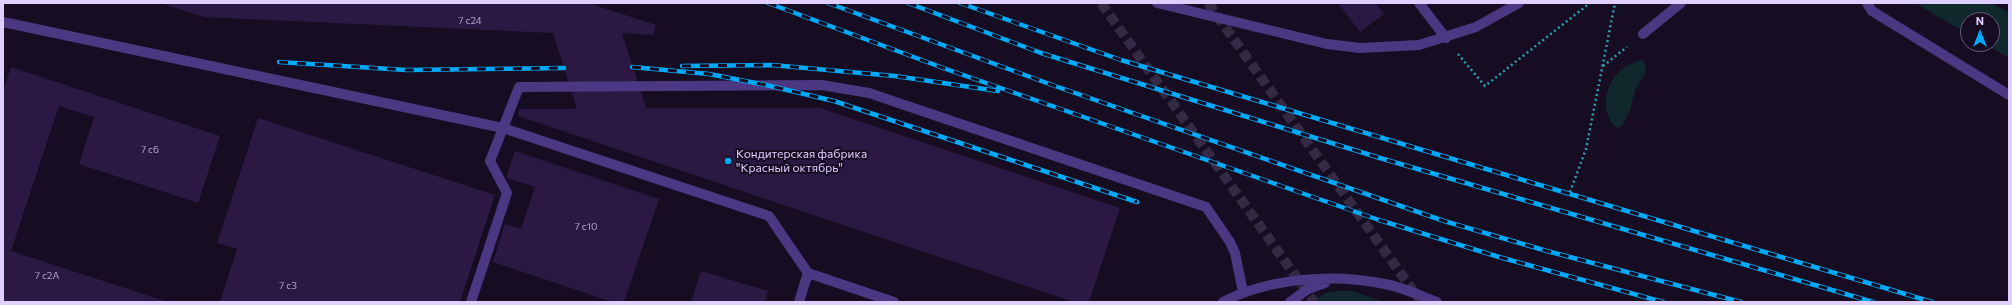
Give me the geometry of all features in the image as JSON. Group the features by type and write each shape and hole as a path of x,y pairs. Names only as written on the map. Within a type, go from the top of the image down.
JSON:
{"street":[{"path":"1157,3 1327,44 1360,48 1419,45 1446,38 1476,26 1519,3"},
{"path":"1419,3 1446,38"},
{"path":"1643,34 1681,3"},
{"path":"1867,3 1872,11 2009,95"},
{"path":"3,22 503,128 769,216 808,273 894,302"},
{"path":"471,302 507,193 490,161 519,87 822,85 869,93 1206,207 1230,242 1235,253 1243,292"},
{"path":"799,302 808,273"},
{"path":"1290,302 1308,289 1335,280"},
{"path":"1223,302 1243,292 1286,282 1335,280 1360,280 1386,284 1437,302"}],"path":[{"path":"1446,38 1470,70 1485,86 1590,3"},
{"path":"1570,192 1586,149 1615,3"},
{"path":"1603,66 1643,34"}],"green space":[{"path":"1915,3 1992,3 2009,13 2009,58 1999,52 2000,52 2000,12 1960,12 1960,29"},
{"path":"1641,60 1644,62 1646,68 1645,74 1635,90 1630,111 1622,126 1617,128 1608,115 1606,108 1607,92 1614,78 1621,70"},
{"path":"1352,291 1384,302 1309,302 1328,292"}],"building":[{"path":"161,3 588,3 656,25 653,35 622,33 646,108 820,108 1120,208 1089,302 1074,302 518,116 519,109 577,109 553,33 204,17"},
{"path":"1338,3 1375,3 1384,14 1360,32"},
{"path":"11,67 220,136 198,203 79,164 94,117 59,106 11,251 168,302 3,302 3,91"},
{"path":"258,118 495,195 460,302 220,302 237,249 217,243"},
{"path":"515,151 659,199 624,302 613,302 493,262 505,224 521,229 535,187 506,178"},
{"path":"701,271 768,291 765,302 691,302"}],"tunnel":[{"path":"1101,3 1314,302"},
{"path":"1208,3 1421,302"}],"railway":[{"path":"768,3 946,69 1379,220 1499,257 1663,302"},
{"path":"828,3 1055,86 1444,221 1547,251 1741,302"},
{"path":"908,3 1041,53 1380,158 1873,302"},
{"path":"960,3 1121,60 1932,302"},
{"path":"279,62 406,70 564,68"},
{"path":"682,66 772,65 895,76 998,91"},
{"path":"632,67 709,74 766,85 834,101 1137,202"}],"place":[{"name":"Кондитерская фабрика \"Красный октябрь\"","path":"728,161"}]}
